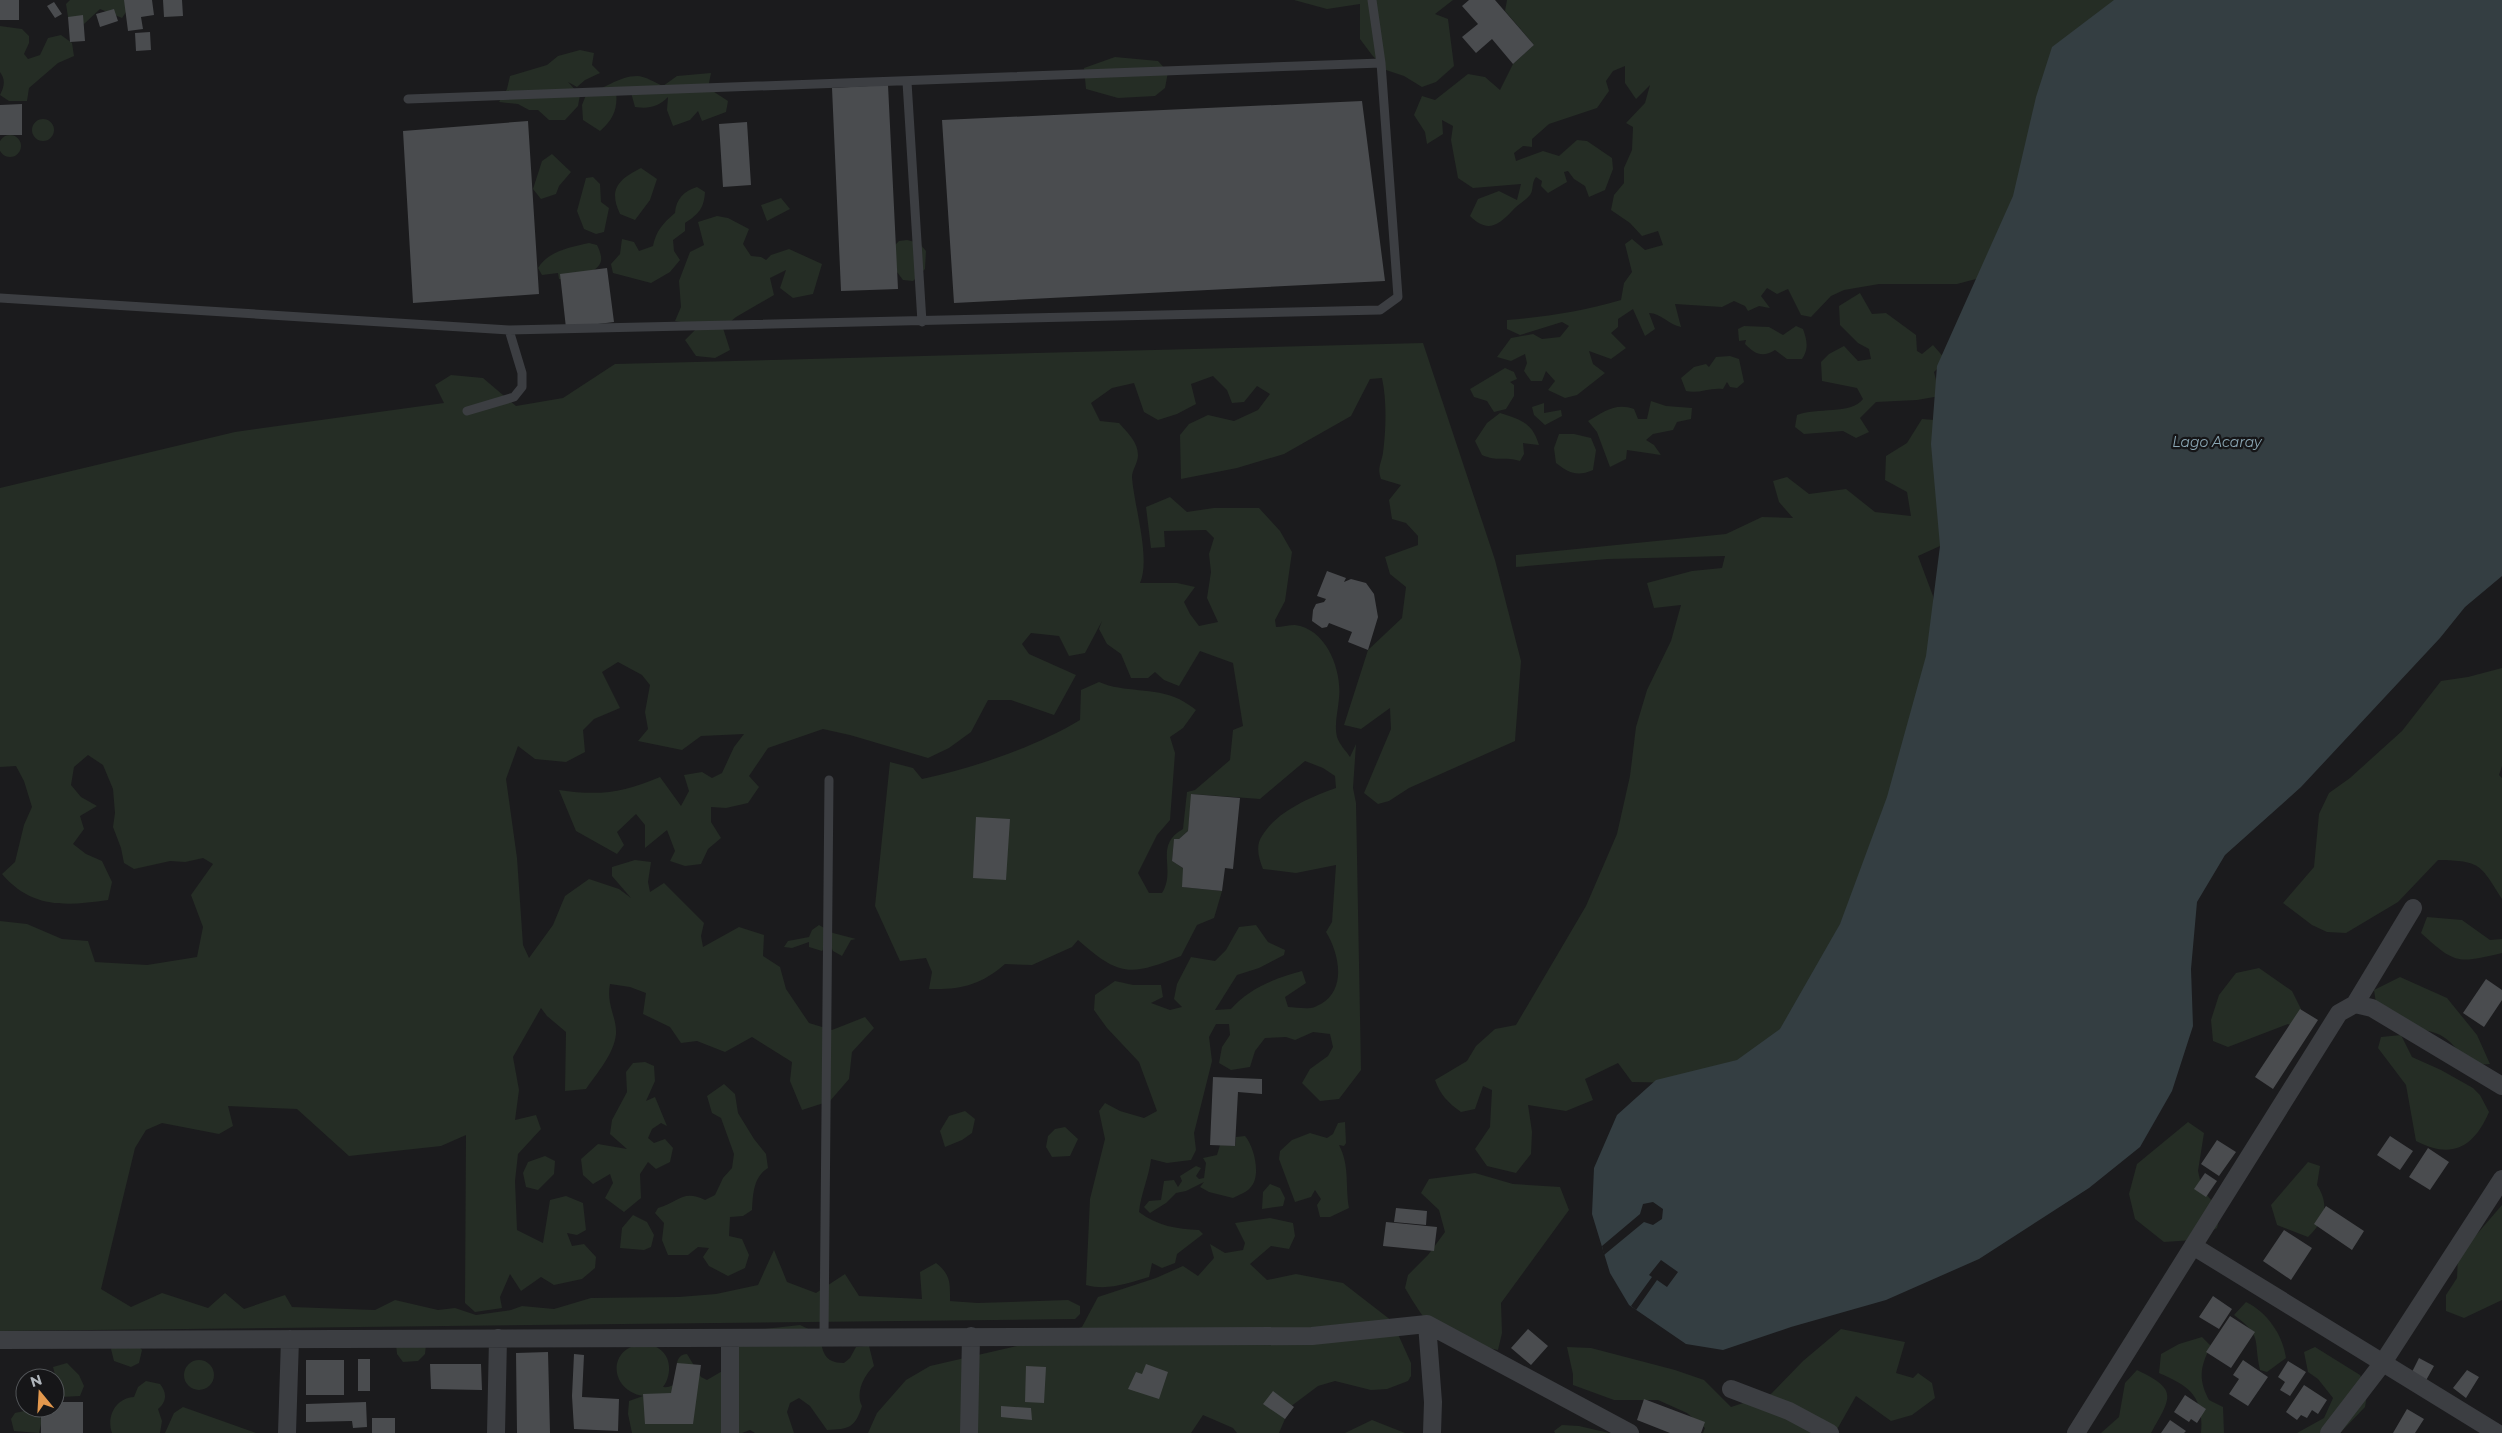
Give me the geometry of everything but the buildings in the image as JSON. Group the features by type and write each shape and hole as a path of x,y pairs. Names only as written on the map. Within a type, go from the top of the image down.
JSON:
{"street":[{"path":"2076,1433 2339,1012 2356,1004 2413,908"},
{"path":"2356,1004 2372,1008 2502,1086"},
{"path":"2328,1433 2382,1364 2502,1179"},
{"path":"2193,1246 2497,1433"},
{"path":"1427,1324 1433,1402 1432,1433"},
{"path":"0,1340 1312,1336 1427,1324 1630,1433"},
{"path":"969,1433 971,1336"},
{"path":"496,1433 498,1338"},
{"path":"730,1338 730,1433"},
{"path":"287,1433 290,1339"},
{"path":"1731,1389 1789,1412 1830,1433"}],"lane":[{"path":"0,298 509,330 1380,310 1398,297 1381,63 1372,0"},
{"path":"408,99 1381,63"},
{"path":"907,82 922,322"},
{"path":"467,411 514,397 522,387 522,373 509,330"},
{"path":"824,1336 829,780"}],"shaded area":[{"path":"70,0 130,0 132,3 122,18 100,9 84,24 68,17 66,4"},
{"path":"1294,0 1453,0 1435,14 1448,19 1454,66 1436,82 1422,87 1404,76 1386,70 1360,39 1360,4 1327,9"},
{"path":"1507,0 2137,0 2014,269 1957,284 1879,284 1844,290 1831,296 1811,317 1801,315 1788,289 1777,294 1767,288 1761,296 1770,308 1759,306 1748,311 1745,306 1734,301 1722,307 1675,304 1681,327 1649,313 1655,329 1645,336 1633,309 1618,319 1618,327 1611,333 1626,348 1611,359 1589,351 1593,364 1605,373 1577,395 1565,398 1548,390 1555,381 1546,371 1542,381 1531,381 1524,371 1527,363 1525,354 1511,361 1497,357 1511,338 1533,334 1542,339 1560,337 1569,326 1562,322 1520,335 1507,329 1507,320 1565,313 1621,300 1624,283 1632,272 1625,244 1632,239 1645,250 1663,245 1658,231 1642,236 1630,223 1611,210 1614,195 1624,183 1624,168 1632,150 1633,127 1626,123 1645,103 1650,85 1636,99 1625,83 1625,66 1613,71 1606,81 1609,91 1597,108 1549,124 1532,139 1532,147 1523,146 1514,153 1516,161 1543,151 1559,156 1577,140 1587,141 1612,158 1613,169 1605,190 1589,197 1585,186 1574,179 1568,171 1564,172 1567,182 1548,193 1541,186 1542,181 1536,177 1532,191 1526,199 1497,224 1492,226 1482,225 1470,216 1478,199 1499,191 1517,200 1521,184 1473,188 1458,178 1451,140 1453,126 1442,120 1443,134 1427,144 1425,132 1414,115 1422,96 1435,100 1468,74 1485,77 1500,90 1513,64 1534,45 1505,11"},
{"path":"0,26 22,29 29,36 29,43 24,54 28,59 40,55 48,38 61,35 72,43 74,56 58,63 29,88 27,101 9,101 0,95 4,84 0,72"},
{"path":"580,50 594,53 592,65 600,73 585,80 577,87 568,82 580,95 578,106 565,120 549,120 538,110 529,110 518,104 499,102 507,89 510,76 547,65 558,56"},
{"path":"1115,57 1158,61 1168,72 1165,88 1155,96 1118,98 1086,89 1084,68"},
{"path":"711,73 708,88 728,101 726,112 702,121 698,111 690,120 673,126 667,110 668,97 661,103 653,106 645,108 635,107 630,89 616,90 616,108 612,118 600,131 583,120 582,105 586,95 624,78 640,76 663,86 677,76"},
{"path":"43,119 51,122 54,130 51,138 43,141 35,138 32,130 35,122"},
{"path":"10,135 18,138 21,146 18,154 10,157 2,154 -1,146 2,138"},
{"path":"552,154 571,172 559,186 556,194 541,199 533,189 542,161"},
{"path":"641,168 657,179 650,200 635,220 620,214 615,198 618,186 622,181"},
{"path":"593,177 600,184 601,202 609,208 604,232 596,234 584,229 577,211 586,178"},
{"path":"697,187 705,192 702,206 694,217 685,223 685,231 673,240 674,251 680,260 670,272 651,283 613,273 611,264 620,254 622,239 634,242 639,251 653,246 658,232 675,213 679,200 688,191"},
{"path":"781,198 790,209 767,221 761,205"},
{"path":"717,216 728,218 749,229 743,244 751,256 761,257 766,260 771,255 789,249 822,264 813,294 793,298 780,288 786,270 770,278 774,295 736,317 723,328 730,350 715,358 696,356 685,340 700,325 675,321 681,307 679,281 690,252 704,245 698,222"},
{"path":"907,240 919,243 926,251 925,269 913,281 903,280 897,272 893,247 899,241"},
{"path":"589,243 597,245 601,255 599,266 595,269 589,273 570,278 559,279 558,273 542,275 538,268 548,257 560,251"},
{"path":"1860,293 1872,314 1886,313 1916,335 1917,351 1922,354 1933,345 1946,360 1934,372 1940,396 1917,400 1876,402 1860,418 1869,432 1856,438 1843,431 1804,434 1795,427 1797,415 1814,411 1842,409 1857,404 1863,399 1857,388 1822,381 1821,362 1829,354 1844,346 1858,361 1871,359 1869,349 1858,343 1840,325 1839,306"},
{"path":"1744,326 1769,327 1783,335 1796,326 1803,329 1807,344 1806,352 1802,359 1787,359 1775,350 1766,354 1759,354 1745,344 1746,340 1739,341 1738,329"},
{"path":"1423,343 1495,560 1521,661 1515,741 1409,788 1389,801 1378,804 1364,793 1391,729 1390,708 1361,729 1344,725 1368,650 1402,618 1406,587 1390,574 1385,557 1418,545 1418,536 1406,523 1392,519 1389,500 1401,485 1381,479 1380,475 1379,469 1383,453 1385,425 1385,396 1382,378 1370,379 1351,416 1284,454 1237,468 1181,479 1180,435 1189,424 1208,415 1234,421 1258,410 1270,394 1257,386 1244,402 1232,403 1227,390 1213,376 1191,384 1196,404 1177,414 1158,420 1144,412 1134,383 1112,388 1091,403 1100,421 1119,423 1132,438 1138,450 1138,458 1132,477 1143,546 1144,560 1140,583 1177,583 1195,587 1184,602 1190,614 1199,626 1218,622 1207,598 1211,572 1209,554 1214,538 1206,530 1164,531 1165,547 1151,548 1146,507 1170,497 1187,512 1214,508 1259,508 1280,531 1292,552 1285,601 1275,620 1276,627 1295,625 1306,628 1316,634 1324,643 1335,664 1338,676 1337,737 1350,757 1356,744 1353,788 1356,803 1361,1070 1339,1099 1320,1101 1302,1083 1310,1069 1328,1056 1333,1047 1330,1034 1313,1032 1295,1040 1286,1037 1265,1038 1255,1051 1250,1067 1231,1070 1219,1063 1222,1047 1230,1035 1229,1024 1216,1024 1209,1037 1212,1061 1194,1133 1196,1150 1191,1160 1167,1163 1151,1159 1140,1205 1139,1212 1153,1221 1175,1228 1199,1230 1203,1234 1177,1254 1175,1263 1162,1268 1152,1263 1149,1277 1126,1284 1110,1287 1086,1285 1090,1199 1105,1139 1099,1111 1105,1103 1120,1111 1144,1118 1157,1111 1139,1062 1107,1028 1094,1010 1095,995 1115,981 1133,985 1161,985 1163,997 1151,1003 1170,1010 1182,1007 1174,999 1177,984 1191,957 1215,961 1226,950 1239,927 1256,925 1268,942 1285,950 1284,955 1259,968 1237,975 1215,1010 1231,1009 1246,995 1264,985 1302,971 1306,983 1285,997 1288,1007 1312,1008 1321,1004 1329,997 1335,989 1338,970 1334,950 1326,932 1332,922 1336,865 1296,873 1263,869 1258,848 1260,840 1268,827 1294,806 1336,788 1335,776 1323,768 1305,761 1260,799 1192,794 1188,831 1179,839 1174,840 1172,861 1183,868 1183,887 1222,891 1214,918 1197,925 1181,956 1164,963 1137,969 1116,967 1092,952 1078,940 1072,947 1032,965 1005,964 987,977 970,985 929,989 932,972 926,958 900,961 875,906 890,762 913,768 922,779 1004,756 1044,739 1080,720 1081,690 1099,682 1119,688 1169,695 1196,710 1183,728 1170,737 1175,753 1170,820 1157,835 1138,873 1149,893 1162,893 1166,884 1167,850 1174,836 1183,829 1187,792 1195,790 1230,760 1233,730 1243,726 1233,663 1200,651 1179,686 1164,680 1155,672 1148,678 1131,678 1121,654 1107,644 1099,629 1102,621 1085,653 1069,656 1059,636 1031,633 1022,644 1029,654 1076,675 1054,715 1011,700 988,700 971,732 949,748 928,758 823,729 768,748 749,776 759,787 748,803 726,808 711,807 711,822 721,838 708,849 701,864 685,866 670,861 675,851 667,830 645,848 645,825 636,814 617,832 624,845 617,854 576,831 559,790 586,793 611,792 634,787 660,777 681,806 689,791 684,775 702,772 712,778 722,773 734,747 744,734 701,736 682,750 638,741 648,729 645,712 650,685 642,675 618,662 602,672 620,708 594,719 583,730 585,752 566,762 535,759 518,746 506,779 517,858 523,945 529,958 553,925 565,896 589,879 619,889 631,898 612,876 612,867 635,860 651,862 648,882 650,892 664,883 704,923 701,936 703,947 739,927 764,935 763,956 780,967 786,989 809,1023 832,1030 865,1017 874,1028 852,1052 849,1079 830,1101 802,1110 790,1081 792,1062 752,1037 725,1052 697,1041 681,1043 670,1027 643,1014 646,993 630,987 610,984 609,998 616,1028 612,1049 586,1089 565,1091 566,1032 547,1016 541,1008 513,1057 519,1090 515,1120 536,1115 541,1129 518,1154 515,1181 517,1230 543,1243 550,1200 566,1196 583,1203 586,1230 577,1235 567,1233 572,1246 584,1244 596,1257 595,1268 582,1279 554,1285 541,1277 521,1291 510,1274 500,1297 502,1308 475,1312 465,1303 466,1135 441,1146 349,1156 297,1109 228,1106 233,1126 219,1134 162,1123 146,1130 135,1148 101,1289 131,1307 162,1293 208,1308 225,1293 244,1309 285,1295 292,1307 375,1310 395,1300 438,1310 455,1308 476,1315 511,1310 522,1306 554,1309 591,1298 679,1297 716,1294 758,1285 774,1250 787,1282 816,1293 845,1274 859,1296 922,1299 920,1272 936,1263 945,1271 949,1280 950,1301 977,1303 1068,1300 1080,1306 1080,1314 1075,1319 0,1331 0,921 27,924 62,939 88,941 95,962 147,965 197,957 203,927 191,895 213,864 203,858 185,862 170,861 134,869 124,863 121,848 113,827 115,813 113,789 103,765 88,755 74,767 71,785 81,797 97,806 80,816 84,829 73,844 86,854 102,861 112,882 108,900 64,904 38,899 25,894 2,874 15,862 24,825 32,807 24,781 16,766 0,767 0,488 235,432 444,403 435,385 451,375 483,378 516,406 563,398 615,364"},
{"path":"1730,356 1739,359 1744,382 1737,388 1730,387 1727,382 1723,389 1686,391 1681,378 1694,367 1706,364 1709,367 1716,357"},
{"path":"1505,368 1514,372 1517,379 1510,382 1514,385 1514,396 1506,409 1494,412 1487,401 1474,397 1470,389"},
{"path":"1651,401 1666,406 1692,408 1691,419 1677,422 1673,430 1653,434 1646,440 1654,445 1661,455 1627,450 1626,459 1610,467 1597,432 1588,421 1615,407 1634,409 1638,419 1647,419"},
{"path":"1544,403 1544,413 1561,410 1562,416 1545,425 1534,415 1532,407"},
{"path":"1500,413 1525,423 1536,437 1539,445 1523,443 1524,454 1520,461 1482,455 1475,441 1487,423"},
{"path":"1922,419 1947,421 1940,546 1918,556 1933,596 1939,654 1928,743 1783,1042 1683,1083 1632,1082 1618,1063 1585,1079 1593,1100 1566,1111 1528,1105 1532,1132 1531,1154 1516,1173 1487,1166 1475,1149 1490,1127 1492,1090 1483,1086 1475,1109 1461,1112 1445,1098 1435,1080 1467,1061 1476,1046 1495,1029 1516,1025 1586,906 1617,834 1630,776 1636,727 1647,690 1671,641 1681,605 1654,608 1647,583 1692,571 1722,568 1725,556 1608,559 1516,567 1516,555 1726,534 1762,517 1793,518 1779,502 1773,481 1787,477 1809,494 1846,489 1875,512 1911,516 1907,492 1885,480 1886,456 1907,443"},
{"path":"1559,434 1574,434 1591,438 1596,450 1593,470 1573,473 1556,463 1554,448"},
{"path":"2502,668 2502,766 2499,775 2502,778 2502,899 2489,878 2478,867 2463,862 2438,860 2398,902 2346,933 2327,932 2312,925 2283,903 2314,867 2319,814 2329,793 2350,778 2402,731 2441,681 2468,677"},
{"path":"2427,917 2462,920 2490,940 2502,939 2502,953 2466,960 2450,956 2421,933"},
{"path":"819,925 833,933 856,939 851,940 842,956 833,951 829,942 822,951 809,947 809,942 792,948 784,947 788,941 809,937 812,930"},
{"path":"2259,968 2292,991 2301,1009 2292,1026 2288,1024 2228,1047 2213,1041 2211,1020 2219,995 2236,973"},
{"path":"2400,977 2447,998 2477,1035 2490,1064 2474,1063 2468,1060 2440,1035 2400,1025 2378,1016 2374,990"},
{"path":"2401,1035 2412,1057 2441,1070 2473,1088 2480,1095 2489,1112 2483,1124 2469,1142 2460,1147 2440,1149 2429,1147 2416,1141 2406,1085 2378,1048 2381,1037"},
{"path":"645,1062 654,1066 655,1081 646,1101 655,1097 667,1126 661,1123 652,1129 648,1138 654,1143 665,1139 673,1148 670,1162 656,1169 648,1162 640,1174 641,1198 624,1212 605,1198 613,1183 610,1174 593,1184 583,1175 581,1159 598,1144 627,1149 610,1134 612,1120 627,1092 626,1072 633,1063"},
{"path":"724,1084 735,1094 738,1113 766,1154 768,1168 759,1176 757,1181 752,1210 743,1216 730,1217 729,1236 742,1239 749,1255 745,1268 728,1276 709,1266 703,1257 709,1248 698,1247 688,1255 668,1255 662,1240 664,1223 655,1213 658,1208 686,1196 705,1200 715,1195 723,1178 732,1168 734,1154 721,1118 712,1113 707,1096"},
{"path":"965,1111 975,1119 972,1133 962,1140 945,1147 940,1131 949,1116"},
{"path":"1345,1122 1346,1143 1344,1146 1339,1145 1345,1160 1349,1208 1330,1217 1320,1217 1317,1205 1321,1199 1315,1190 1311,1197 1295,1202 1279,1159 1280,1151 1292,1140 1310,1133 1327,1138 1333,1134 1338,1123"},
{"path":"2188,1122 2204,1133 2198,1171 2202,1189 2221,1212 2217,1228 2194,1240 2164,1242 2135,1219 2129,1194 2137,1164"},
{"path":"1065,1127 1078,1139 1070,1156 1052,1157 1046,1147 1048,1136 1055,1129"},
{"path":"1245,1136 1254,1154 1256,1169 1254,1183 1246,1191 1233,1198 1209,1192 1200,1187 1204,1182 1186,1191 1176,1193 1166,1203 1150,1213 1144,1207 1149,1201 1161,1200 1164,1181 1174,1180 1178,1187 1182,1181 1180,1176 1196,1166 1201,1168 1196,1176 1199,1179 1204,1178 1206,1163 1203,1158 1217,1155 1220,1145 1235,1146 1236,1137"},
{"path":"545,1156 555,1161 554,1174 538,1190 526,1187 523,1173 528,1162"},
{"path":"2308,1162 2320,1166 2317,1185 2323,1199 2324,1212 2322,1219 2308,1237 2277,1225 2271,1205"},
{"path":"1475,1173 1513,1184 1560,1187 1569,1210 1501,1303 1502,1333 1498,1350 1450,1339 1438,1332 1424,1317 1405,1288 1408,1275 1428,1255 1445,1232 1439,1210 1421,1193 1429,1179"},
{"path":"1270,1184 1280,1188 1285,1198 1283,1206 1262,1209 1263,1192"},
{"path":"2502,1205 2502,1300 2464,1318 2446,1311 2446,1295 2457,1278 2458,1256"},
{"path":"633,1215 647,1222 654,1235 651,1247 644,1250 620,1248 622,1228"},
{"path":"1270,1218 1293,1223 1295,1236 1289,1249 1271,1246 1250,1264 1267,1280 1296,1274 1343,1283 1392,1321 1411,1363 1411,1376 1408,1381 1387,1389 1371,1390 1335,1381 1318,1386 1290,1407 1279,1433 1237,1433 1233,1428 1203,1415 1191,1433 868,1433 877,1413 906,1380 930,1366 1030,1343 1082,1327 1098,1297 1156,1278 1183,1266 1198,1276 1214,1258 1210,1244 1225,1253 1243,1250 1245,1243 1235,1223"},
{"path":"2246,1302 2254,1306 2273,1325 2284,1349 2286,1358 2267,1372 2260,1370 2253,1334 2234,1315"},
{"path":"800,1325 819,1334 825,1355 832,1361 844,1363 850,1358 856,1347 869,1346 874,1366 862,1384 860,1401 862,1406 857,1419 850,1426 827,1430 810,1406 799,1398 790,1403 787,1412 794,1433 755,1433 750,1430 742,1433 632,1433 628,1414 629,1401 643,1396 631,1392 622,1384 618,1375 617,1366 620,1357 626,1350 636,1345 649,1345 657,1347 662,1351 667,1358 669,1369 667,1380 663,1387 669,1387 677,1383 684,1376 677,1363 683,1355 687,1354 701,1377 707,1380 724,1370 733,1351 755,1330"},
{"path":"1841,1329 1905,1342 1896,1373 1913,1378 1918,1373 1932,1383 1935,1398 1912,1415 1891,1421 1856,1396 1835,1433 1703,1433 1705,1428 1687,1413 1658,1400 1614,1400 1573,1385 1573,1374 1567,1347 1591,1348 1675,1370 1704,1380 1731,1407 1771,1394 1803,1361"},
{"path":"2202,1337 2211,1346 2204,1360 2203,1386 2209,1400 2223,1407 2224,1433 2201,1433 2200,1410 2193,1394 2179,1383 2159,1373 2161,1354 2179,1344"},
{"path":"133,1339 142,1350 139,1363 131,1367 114,1361 111,1349 114,1343"},
{"path":"396,1344 426,1345 425,1354 418,1361 403,1362 397,1354"},
{"path":"2315,1347 2360,1375 2368,1389 2365,1407 2340,1433 2297,1433 2324,1418 2333,1398 2318,1379 2308,1372 2304,1352"},
{"path":"199,1360 210,1364 214,1375 210,1386 199,1390 188,1386 184,1375 188,1364"},
{"path":"67,1363 79,1375 84,1386 80,1396 65,1397 65,1368 53,1367"},
{"path":"2137,1370 2160,1383 2167,1395 2163,1411 2151,1433 2101,1433 2119,1417 2125,1383"},
{"path":"146,1381 160,1384 165,1394 163,1403 158,1409 162,1421 160,1433 112,1433 110,1420 114,1409 122,1401 134,1397 138,1387"},
{"path":"183,1407 256,1433 165,1433 174,1413"},
{"path":"15,1413 15,1418 40,1418 42,1420 39,1433 14,1431 11,1419"},
{"path":"1372,1420 1405,1433 1345,1433"},
{"path":"1562,1425 1579,1426 1609,1433 1555,1433 1554,1431"}],"water":[{"name":"Lago Acaray","path":"2114,0 2502,0 2502,576 2465,607 2440,638 2301,787 2225,855 2197,902 2191,969 2193,1026 2172,1091 2140,1147 2089,1188 1979,1259 1886,1300 1791,1327 1723,1350 1686,1344 1629,1305 1610,1273 1592,1214 1594,1168 1617,1115 1656,1080 1737,1060 1780,1029 1840,924 1887,797 1926,656 1940,546 1931,444 1937,366 2013,196 2036,97 2052,47"}],"pier":[{"path":"1653,1202 1663,1209 1662,1219 1653,1225 1644,1222 1604,1255 1602,1246 1640,1214 1643,1204"},
{"path":"1661,1260 1678,1272 1667,1287 1657,1280 1636,1310 1631,1306 1652,1277 1649,1275"}]}
